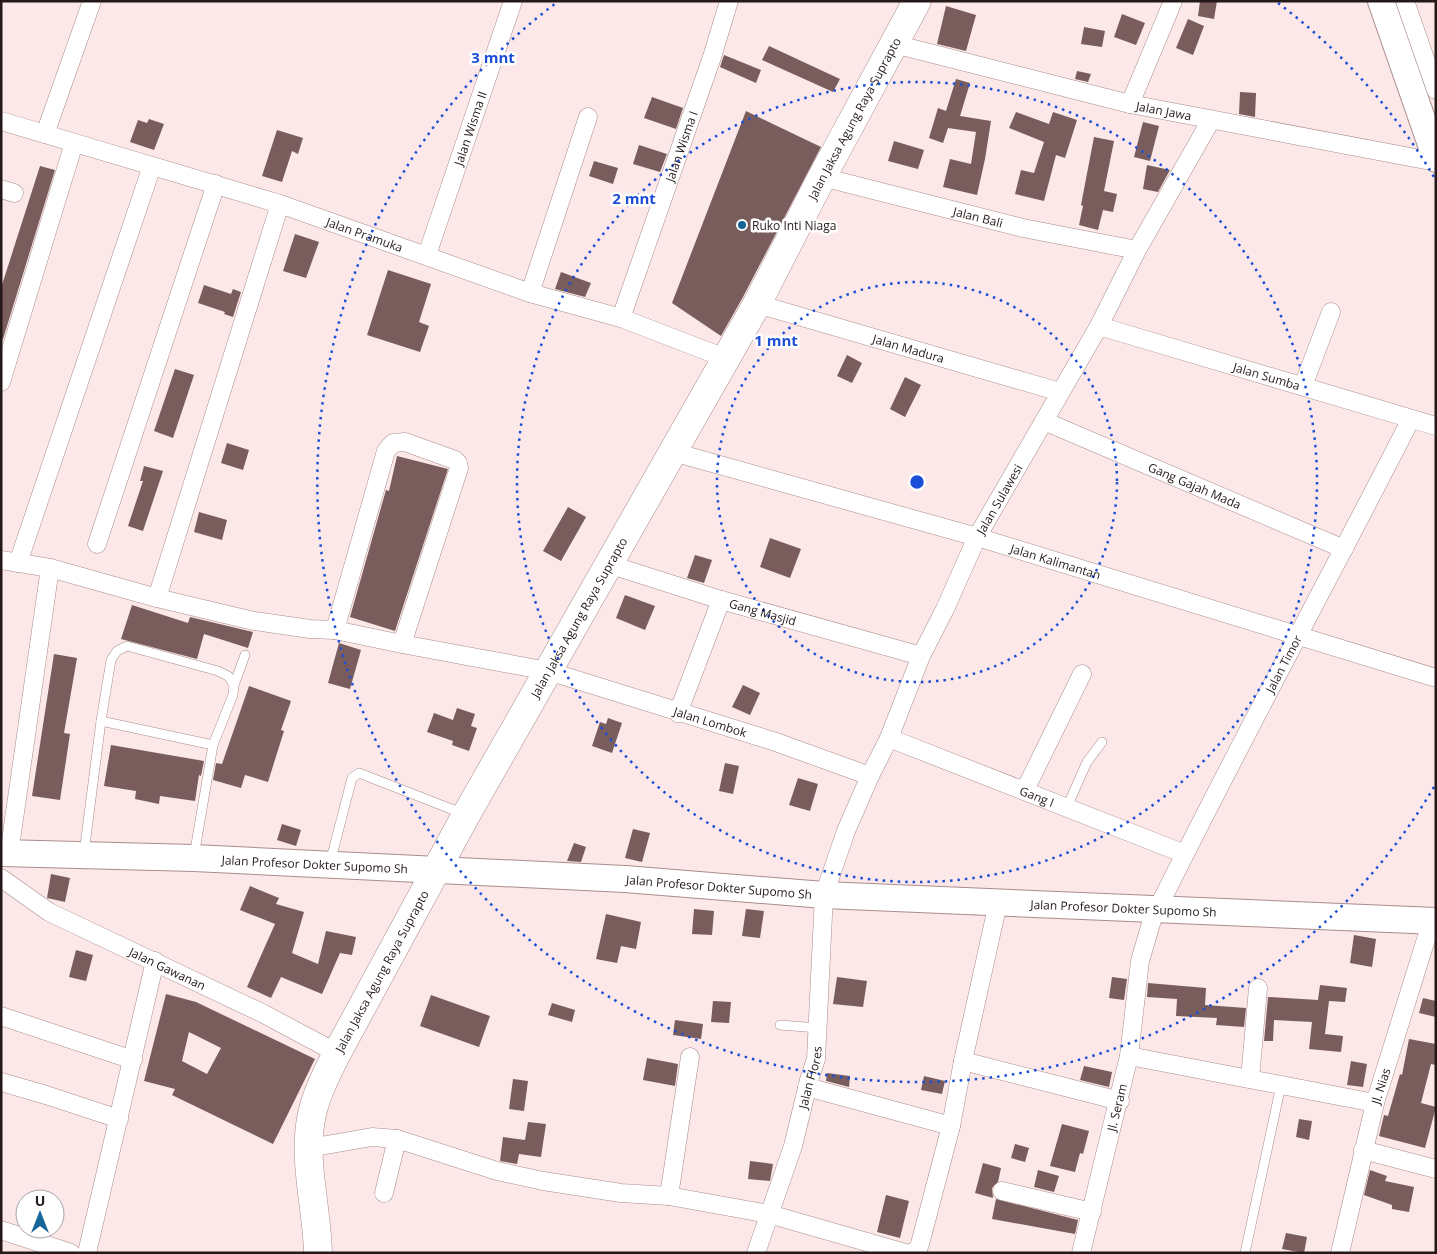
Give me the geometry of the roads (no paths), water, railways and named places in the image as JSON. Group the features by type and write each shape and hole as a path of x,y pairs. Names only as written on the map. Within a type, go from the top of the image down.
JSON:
{"main road":[{"name":"Jalan Jaksa Agung Raya Suprapto","path":"318,1253 309,1137 312,1114 320,1087 466,816 757,304 822,177 917,1"}],"street":[{"path":"45,134 92,1"},
{"name":"Jalan Wisma II","path":"427,255 513,1"},
{"name":"Jalan Wisma I","path":"622,318 712,57 729,1"},
{"path":"1130,104 1173,1"},
{"path":"1381,1 1436,161"},
{"path":"1405,1 1436,90"},
{"name":"Jalan Jawa","path":"894,44 1130,104 1436,161"},
{"path":"530,293 588,117"},
{"name":"Jalan Pramuka","path":"1,120 280,204 530,293 622,318 725,358"},
{"name":"Jalan Sulawesi","path":"824,895 846,831 889,738 921,656 945,609 977,537 1098,326 1137,250 1210,120"},
{"path":"1,382 74,143"},
{"path":"10,562 152,166"},
{"name":"Jalan Bali","path":"822,177 1023,228 1137,250"},
{"path":"97,544 216,184"},
{"path":"157,598 280,204"},
{"name":"Jalan Madura","path":"757,304 1060,392"},
{"path":"1303,386 1331,312"},
{"name":"Jalan Sumba","path":"1098,326 1436,426"},
{"name":"Jalan Timor","path":"1141,955 1158,909 1185,854 1411,419"},
{"name":"Gang Gajah Mada","path":"1044,421 1344,549"},
{"path":"334,630 386,451 393,443 405,442 455,460 459,468 402,644"},
{"name":"Jalan Kalimantan","path":"673,452 977,537 1436,678"},
{"name":"Jalan Lombok","path":"10,562 50,568 157,598 254,621 310,629 334,630 548,670 678,713 773,741 870,776"},
{"name":"Gang Masjid","path":"608,564 721,600 921,656"},
{"path":"5,854 50,568"},
{"path":"678,713 721,600"},
{"path":"1025,790 1082,674"},
{"name":"Gang I","path":"889,738 1185,854"},
{"name":"Jalan Profesor Dokter Supomo Sh","path":"5,854 194,858 624,879 824,895 993,920 1158,909 1434,920"},
{"name":"Jalan Gawanan","path":"1,878 49,912 156,961 264,1014 337,1053"},
{"name":"Jalan Flores","path":"756,1253 793,1146 808,1087 808,1080 816,1059 824,895"},
{"path":"912,1253 918,1249 920,1244 951,1126 993,920"},
{"name":"Jl. Nias","path":"1340,1253 1375,1103 1434,920"},
{"name":"Jl. Seram","path":"1081,1253 1120,1101 1129,1056 1141,955"},
{"path":"87,1253 156,961"},
{"path":"1250,1079 1258,988"},
{"path":"1,1016 133,1060"},
{"path":"1129,1056 1375,1103"},
{"path":"670,1196 690,1057"},
{"path":"963,1061 1120,1101"},
{"path":"1,1082 46,1094 119,1119"},
{"path":"808,1087 951,1126"},
{"path":"310,1148 372,1137 397,1138 497,1171 543,1181 621,1193 670,1196 769,1214 905,1253"},
{"path":"384,1193 397,1138"},
{"path":"1363,1150 1436,1168"},
{"path":"1002,1190 1092,1212"},
{"path":"1,1230 71,1253"}],"lane":[{"path":"83,857 111,660 117,651 126,646 218,670 228,676 234,685"},
{"path":"194,858 213,745 233,695 234,685 245,654"},
{"path":"101,722 213,745"},
{"path":"1067,808 1088,762 1102,742"},
{"path":"329,865 352,778 359,773 466,816"},
{"path":"780,1025 818,1028"},
{"path":"1245,1253 1282,1085"}],"place":[{"name":"Ruko Inti Niaga","path":"742,225"}]}
